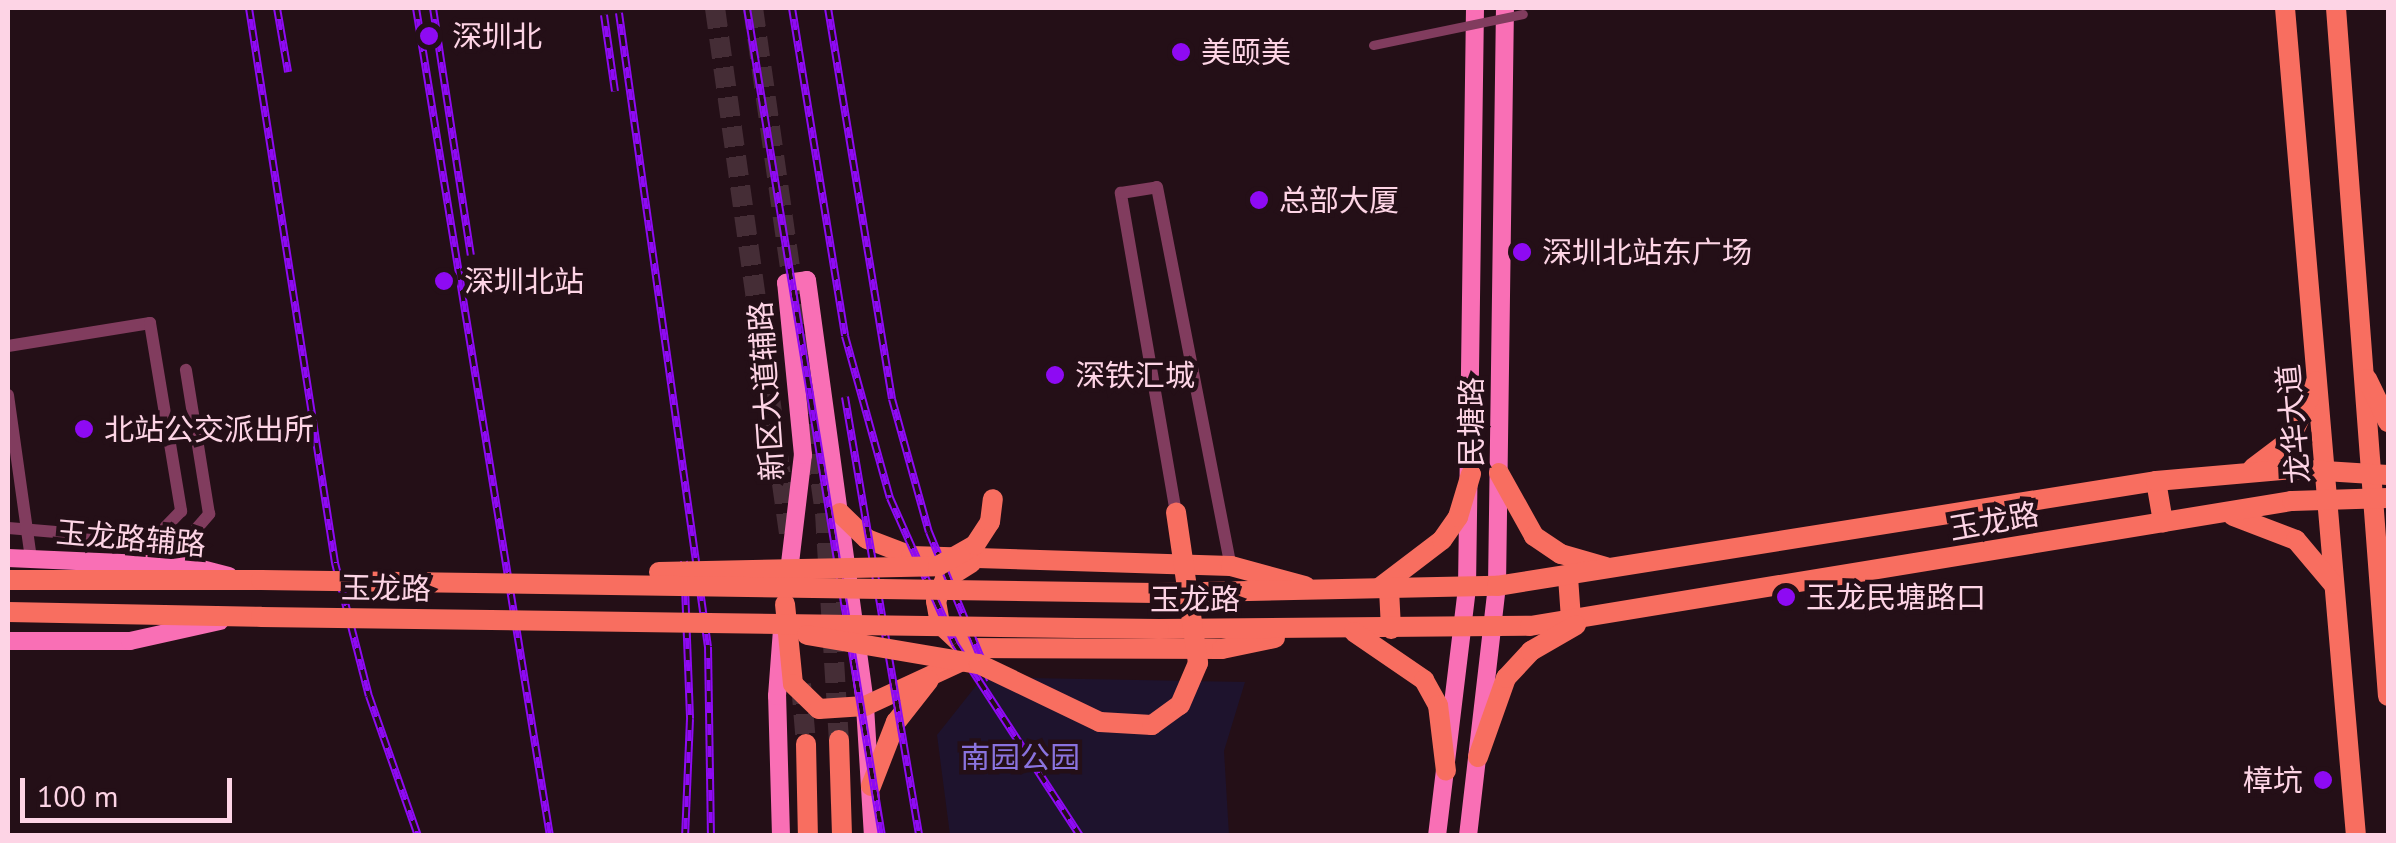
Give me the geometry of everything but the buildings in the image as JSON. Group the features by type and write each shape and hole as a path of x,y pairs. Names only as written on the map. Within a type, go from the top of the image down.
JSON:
{"main road":[{"name":"民塘路","path":"1437,836 1466,588 1471,474 1475,8"},
{"name":"民塘路","path":"1468,836 1497,586 1504,8"},
{"name":"龙华大道","path":"2285,8 2328,470 2356,836"},
{"path":"2336,8 2363,369 2380,474 2381,598 2388,696"},
{"name":"新区大道辅路","path":"781,836 777,696 803,455 786,283 807,280 865,706 873,836"},
{"path":"2239,472 2290,440 2318,366"},
{"path":"2363,369 2388,422"},
{"name":"玉龙路","path":"8,580 1156,593 1466,588 1568,577 2156,482 2239,472 2328,470 2380,474"},
{"path":"1499,473 1522,520 1544,546 1618,569"},
{"path":"1390,629 1383,589 1442,540 1458,517 1471,474"},
{"path":"2156,482 2163,522"},
{"name":"玉龙路","path":"8,612 1160,630 1495,628 1734,596 2163,522 2330,498 2380,497"},
{"path":"516,583 630,572 938,566 974,546 990,522 993,499"},
{"path":"661,622 841,639 955,658 1012,674 1100,722 1152,724 1180,705 1198,663 1176,513"},
{"path":"840,514 888,550 976,562 1232,566 1322,590"},
{"path":"2221,514 2296,540 2337,591"},
{"name":"玉龙路辅路","path":"8,558 190,566 255,580"},
{"path":"976,562 945,578 936,613 955,642 988,651 1222,649 1316,630"},
{"path":"2381,598 2388,574"},
{"path":"1568,577 1571,619"},
{"path":"785,604 789,670 798,693 819,709 865,706 988,651"},
{"path":"1478,757 1497,697 1518,663 1547,640 1605,612"},
{"path":"8,641 130,642 250,616"},
{"path":"1348,628 1424,680 1441,717 1446,772"},
{"path":"870,786 896,722 940,671"},
{"path":"839,740 842,836"},
{"path":"806,744 808,836"}],"street":[{"path":"1374,45 1524,14"},
{"path":"1176,513 1122,193 1157,186 1232,566"},
{"path":"8,346 150,323 181,510 160,534 139,538"},
{"path":"8,528 139,538 191,535 210,514 186,370"},
{"path":"8,395 30,528 31,558"}],"green space":[{"name":"南园公园","path":"983,677 1245,682 1224,751 1229,835 950,835 937,735"}],"tunnel":[{"path":"715,8 790,540"},
{"path":"753,8 825,513 839,740"},
{"path":"801,684 806,744"}],"railway":[{"path":"249,8 335,563 369,696 418,836"},
{"path":"277,8 288,72"},
{"path":"416,8 550,836"},
{"path":"433,8 471,255"},
{"path":"747,8 882,836"},
{"path":"792,8 845,336 890,498 955,644 1080,836"},
{"path":"828,8 892,399 929,532 990,680"},
{"path":"619,13 708,647 711,836"},
{"path":"604,15 615,91"},
{"path":"845,397 919,836"},
{"path":"684,561 690,719 685,836"}],"place":[{"name":"深圳北","path":"429,36"},
{"name":"美颐美","path":"1181,52"},
{"name":"总部大厦","path":"1259,200"},
{"name":"深圳北站东广场","path":"1522,252"},
{"name":"深圳北站","path":"444,281"},
{"name":"深铁汇城","path":"1055,375"},
{"name":"北站公交派出所","path":"84,429"},
{"name":"玉龙民塘路口","path":"1786,597"},
{"name":"樟坑","path":"2323,780"}]}
